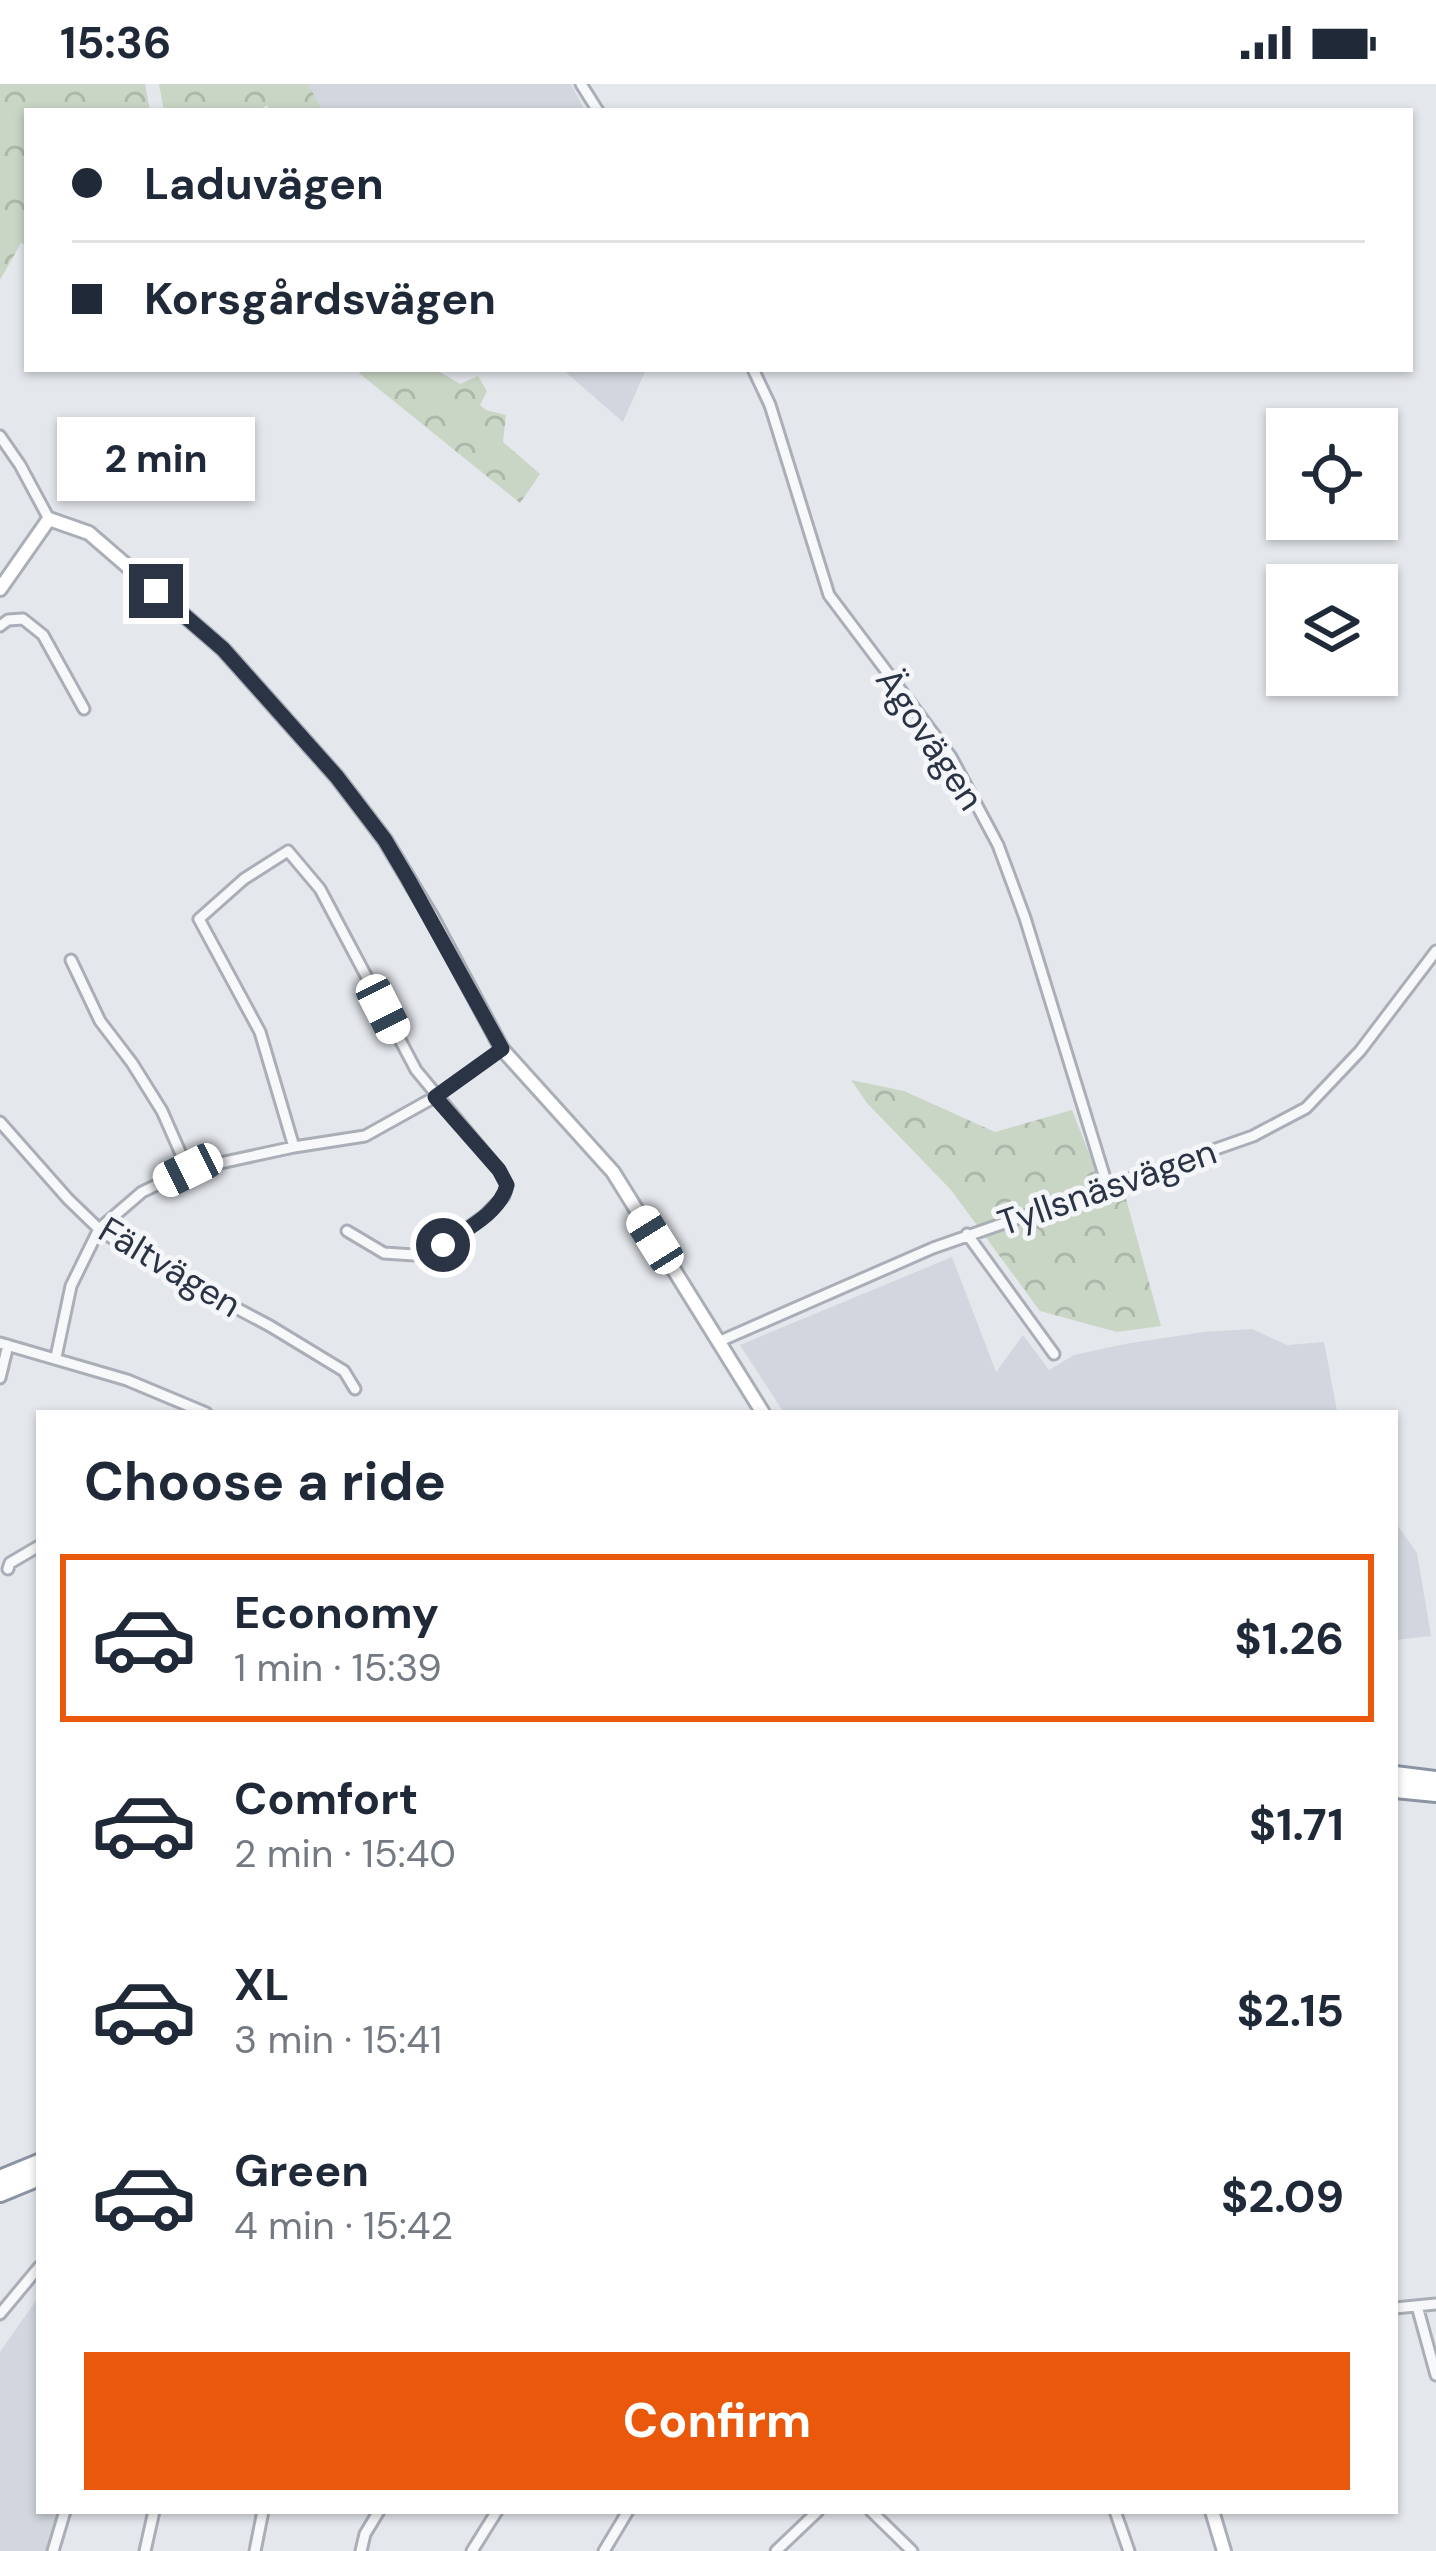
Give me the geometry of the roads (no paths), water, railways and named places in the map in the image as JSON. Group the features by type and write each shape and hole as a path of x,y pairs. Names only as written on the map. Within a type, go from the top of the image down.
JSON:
{"highway":[{"path":"1398,1775 1436,1780"},
{"path":"1398,1789 1436,1793"},
{"path":"0,2179 36,2164"},
{"path":"0,2193 36,2178"}],"street":[{"name":"Ägovägen","path":"754,372 770,405 829,596 951,757 998,845 1108,1188"},
{"path":"0,436 49,519 89,533 223,649 322,759 397,859 502,1049 613,1172 761,1410"},
{"path":"0,590 49,519"},
{"path":"0,626 23,619 43,635 84,709"},
{"path":"294,1147 260,1032 200,919 244,879 288,850 328,903 416,1070 507,1185 504,1196 484,1216 443,1245 414,1255 383,1253 347,1231"},
{"name":"Tyllsnäsvägen","path":"718,1342 967,1234 1253,1136 1306,1108 1360,1051 1436,951"},
{"path":"71,960 100,1021 162,1111 188,1170"},
{"path":"56,1357 71,1286 99,1229 142,1192 188,1170 364,1136 435,1097 502,1049"},
{"name":"Fältvägen","path":"0,1122 99,1229 138,1256 344,1371 355,1389"},
{"path":"967,1234 1054,1354"},
{"path":"0,1378 4,1344 127,1380 196,1410"},
{"path":"8,1570 10,1563 36,1548"},
{"path":"0,2314 36,2271"},
{"path":"1398,2308 1436,2304"},
{"path":"1417,2306 1436,2375"},
{"path":"53,2551 63,2514"},
{"path":"146,2551 153,2514"},
{"path":"255,2551 262,2514"},
{"path":"362,2551 365,2534 377,2514"},
{"path":"472,2551 495,2514"},
{"path":"604,2551 626,2514"},
{"path":"776,2551 815,2514"},
{"path":"874,2514 912,2551"},
{"path":"1116,2514 1129,2551"},
{"path":"1213,2514 1224,2551"}]}
